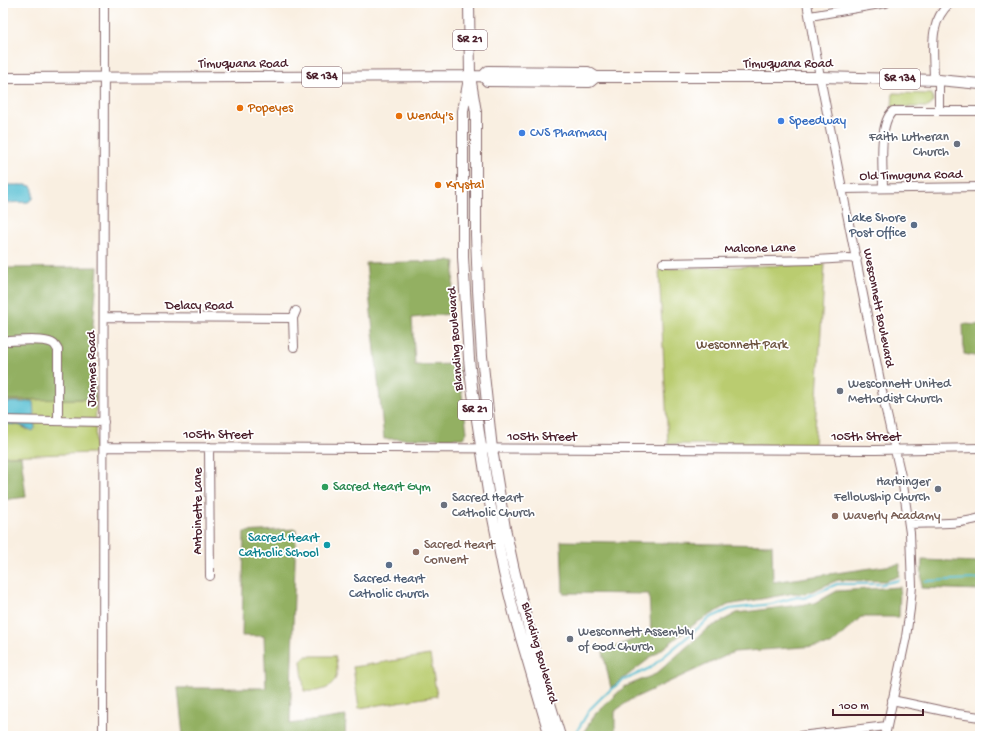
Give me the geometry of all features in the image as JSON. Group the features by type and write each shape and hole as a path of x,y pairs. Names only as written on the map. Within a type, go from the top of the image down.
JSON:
{"main road":[{"name":"Blanding Boulevard","path":"469,3 470,76 476,112 476,235 480,324 492,449 505,528 516,621 560,736"},
{"name":"Timuquana Road","path":"3,78 483,76 488,71 588,72 596,77 820,77 937,80 980,84"},
{"name":"Blanding Boulevard","path":"470,76 463,110 464,273 467,326 472,387 489,498 509,572"},
{"path":"464,273 470,283 471,314 480,324"},
{"path":"467,326 477,339 482,356"},
{"name":"Blanding Boulevard","path":"534,669 550,736"}],"street":[{"name":"Jammes Road","path":"103,736 104,3"},
{"name":"Wesconnett Boulevard","path":"807,3 820,77 903,485 912,551 912,586 906,637 885,736"},
{"path":"810,16 886,3"},
{"path":"939,110 933,45 934,27 943,10 950,3"},
{"path":"884,188 883,138 889,114 892,111 980,111"},
{"name":"Old Timuguna Road","path":"843,189 980,187"},
{"name":"Malcone Lane","path":"663,263 857,259"},
{"name":"Delacy Road","path":"104,317 294,314 294,347"},
{"path":"3,341 46,341 53,343 56,346 58,350 58,421"},
{"path":"3,420 104,422"},
{"name":"105th Street","path":"104,447 210,446 481,449 980,448"},
{"name":"Antoinette Lane","path":"210,446 210,576"},
{"path":"909,524 971,521 980,518"},
{"path":"892,700 958,714 980,717"},
{"path":"800,736 887,726"}],"green space":[{"path":"893,93 932,94 933,103 928,107 892,107"},
{"path":"455,261 450,314 412,318 415,365 458,364 467,432 463,438 384,439 366,263"},
{"name":"Wesconnett Park","path":"825,264 814,446 668,444 659,269"},
{"path":"98,267 91,347 96,399 3,400 3,268"},
{"path":"963,324 980,325 980,357 964,354"},
{"path":"96,399 95,453 3,456 3,418 8,424 19,425 28,430 33,411 32,402 8,402 3,405 3,400"},
{"path":"3,456 21,456 26,497 3,500"},
{"path":"296,529 290,724 346,716 345,736 183,736 178,688 266,688 264,636 242,636 244,532"},
{"path":"561,541 772,545 773,582 900,564 899,576 885,581 838,580 805,594 794,593 728,605 696,623 611,688 603,652 651,632 649,594 563,593"},
{"path":"922,560 980,562 980,590 921,588"},
{"path":"900,587 899,617 861,617 831,645 734,652 630,700 615,711 615,736 581,736 596,713 624,687 656,674 707,629 737,613 815,603 837,591"},
{"path":"430,655 437,696 359,708 353,667"},
{"path":"305,656 335,656 337,673 332,684 321,690 304,691 301,661"}],"water":[{"path":"3,185 31,186 33,189 33,199 28,202 3,203"},
{"path":"10,402 33,402 35,428 33,431 19,425 5,423 3,418 4,404"}],"waterway":[{"path":"925,581 980,578"},
{"path":"574,736 590,709 603,696 622,681 650,668 710,618 730,609 771,604 797,597 804,598 837,584 882,584 899,580"}],"place":[{"name":"Popeyes","path":"240,108"},
{"name":"Wendy's","path":"399,116"},
{"name":"Speedway","path":"781,121"},
{"name":"CVS Pharmacy","path":"522,133"},
{"name":"Faith Lutheran Church","path":"957,144"},
{"name":"Krystal","path":"438,185"},
{"name":"Lake Shore Post Office","path":"914,225"},
{"name":"Wesconnett United Methodist Church","path":"840,391"},
{"name":"Sacred Heart Gym","path":"325,487"},
{"name":"Harbinger Fellowship Church","path":"938,489"},
{"name":"Sacred Heart Catholic Church","path":"444,505"},
{"name":"Waverly Acadamy","path":"835,516"},
{"name":"Sacred Heart Catholic School","path":"327,545"},
{"name":"Sacred Heart Convent","path":"416,552"},
{"name":"Sacred Heart Catholic church","path":"389,565"},
{"name":"Wesconnett Assembly of God Church","path":"570,639"}]}
